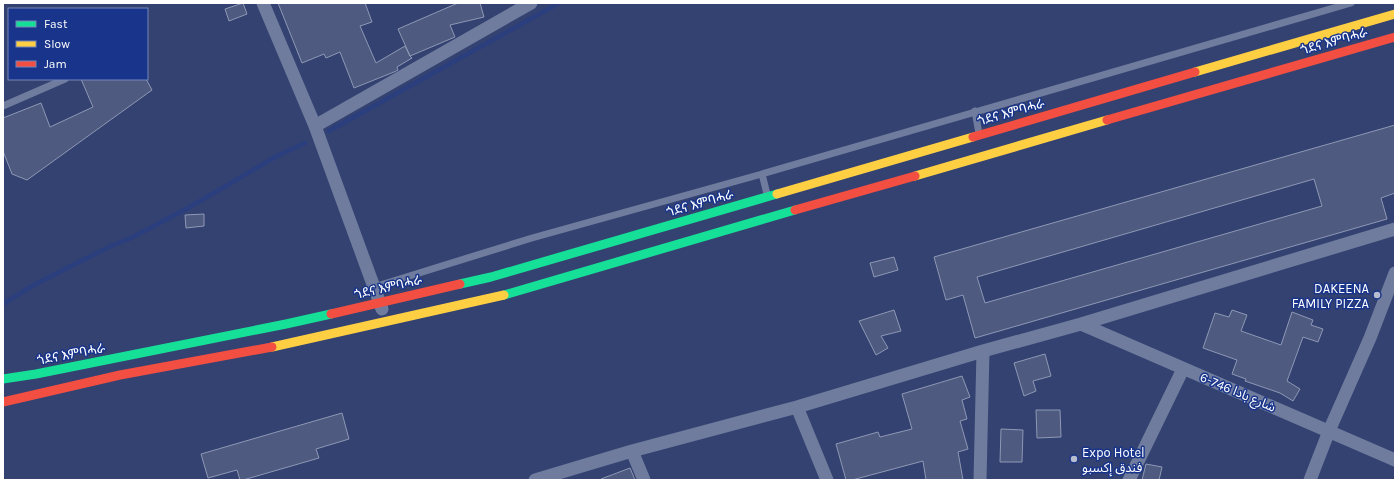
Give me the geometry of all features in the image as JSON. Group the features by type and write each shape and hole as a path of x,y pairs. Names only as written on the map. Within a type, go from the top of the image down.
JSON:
{"main road":[{"name":"ጎደና እምባሓራ","path":"3,379 265,328 490,277 770,207 981,146 1395,14"},
{"name":"ጎደና እምባሓራ","path":"5,406 23,396 120,375 292,343 496,297 770,207 981,146 1395,37"}],"street":[{"path":"263,3 315,126 388,322"},
{"path":"315,126 531,3"},
{"path":"535,480 632,451 797,407 983,351 1081,324 1395,229"},
{"path":"1310,480 1329,431 1370,338 1395,273"},
{"name":"شارع بادا 746-6","path":"1081,324 1395,460"},
{"path":"980,480 983,351"},
{"path":"1129,480 1183,369"},
{"path":"797,407 827,480"},
{"path":"632,451 644,480"}],"lane":[{"path":"374,287 539,236 762,174 1351,3"},
{"path":"3,106 63,80"},
{"path":"975,111 981,146"},
{"path":"762,174 770,207"}],"building":[{"path":"243,3 247,14 229,21 225,9"},
{"path":"278,3 365,3 372,22 360,26 376,63 405,46 412,58 397,67 398,70 354,88 340,52 326,58 324,54 302,63"},
{"path":"458,3 480,3 484,17 450,25 455,37 410,56 398,29"},
{"path":"81,80 147,80 152,90 27,180 12,174 3,151 3,118 41,103 50,127 93,107"},
{"path":"1395,125 1395,193 1381,198 1387,219 975,338 963,295 946,300 934,257","holes":["1314,179 1322,206 985,303 977,277"]},
{"path":"204,214 204,226 186,228 185,215"},
{"path":"894,257 898,270 874,277 870,263"},
{"path":"894,310 901,331 881,336 888,348 876,355 859,321"},
{"path":"1232,310 1247,315 1241,331 1281,345 1292,312 1313,320 1311,325 1323,329 1318,342 1303,337 1287,381 1300,389 1293,401 1280,393 1245,381 1246,379 1232,374 1237,360 1203,348 1215,313 1229,317"},
{"path":"1045,354 1051,376 1033,381 1036,391 1024,396 1014,363"},
{"path":"962,376 970,397 962,400 967,419 960,421 968,449 958,452 963,480 926,480 923,461 852,480 846,480 836,444 878,432 880,437 912,429 902,394"},
{"path":"1036,410 1060,410 1061,437 1037,438"},
{"path":"342,413 349,439 316,449 319,458 243,480 240,480 237,470 208,478 201,454"},
{"path":"1001,429 1023,430 1022,462 1000,462"},
{"path":"1146,464 1162,467 1159,480 1142,480"},
{"path":"630,468 635,480 601,480 601,479"}],"waterway":[{"path":"329,131 559,3"},
{"path":"3,304 32,286 113,245 131,238 188,208 277,156 305,143"}],"traffic: fast":[{"path":"460,284 491,277 777,194"},
{"path":"504,295 795,210"},
{"path":"3,379 36,374 331,314"}],"traffic: slow":[{"path":"1195,72 1395,14"},
{"path":"915,176 1107,120"},
{"path":"777,194 973,137"},
{"path":"272,347 504,295"}],"traffic: jam":[{"path":"1107,120 1395,37"},
{"path":"973,137 1195,72"},
{"path":"795,210 915,176"},
{"path":"331,314 460,284"},
{"path":"3,402 120,375 272,347"}],"place":[{"name":"DAKEENA FAMILY PIZZA","path":"1377,295"},
{"name":"Expo Hotel فندق إكسبو","path":"1074,459"}]}
